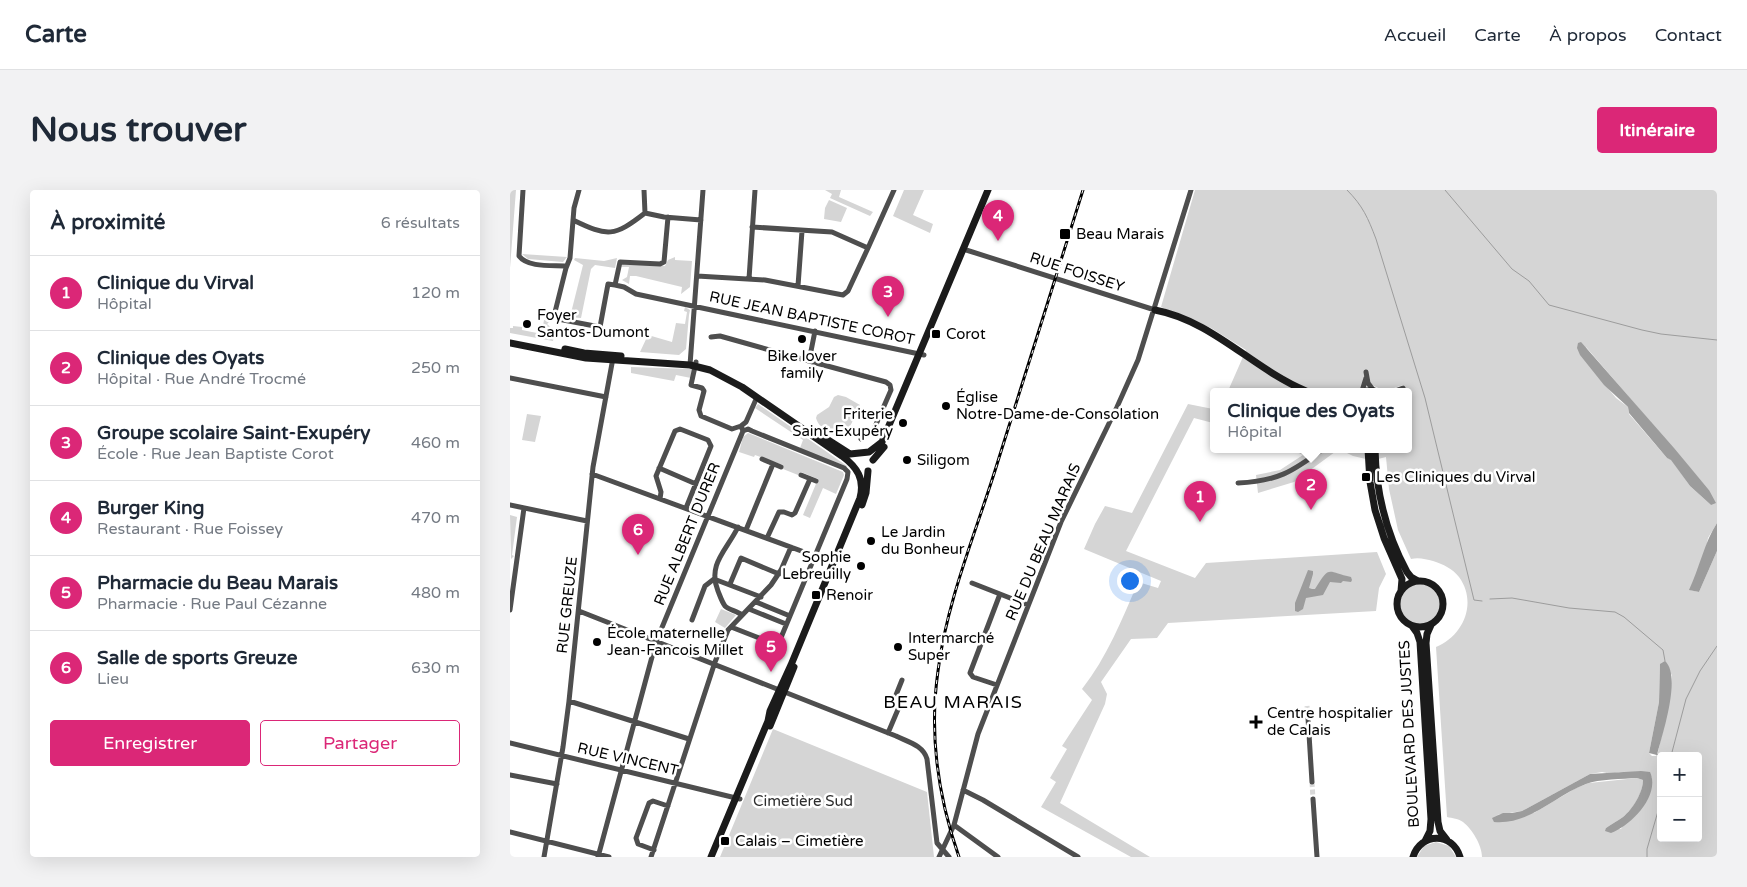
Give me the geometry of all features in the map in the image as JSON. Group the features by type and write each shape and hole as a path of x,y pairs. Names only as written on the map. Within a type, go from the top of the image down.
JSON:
{"street":[{"path":"523,190 519,256 529,263 566,266"},
{"path":"579,190 574,204 570,258 566,266 554,314 556,318 600,327 608,284 614,285 620,262 660,264 664,262 668,218"},
{"path":"644,190 645,213"},
{"path":"703,190 694,306 691,385 702,388 704,391 699,410 701,416 732,429 748,429 844,468 848,472 847,479 770,664"},
{"path":"749,278 755,190"},
{"path":"697,276 749,278 841,295 846,294 894,190"},
{"path":"716,857 768,721 770,711 781,691 865,499 868,471 872,466 873,460 890,437 988,190"},
{"path":"965,249 992,190"},
{"name":"RUE DU BEAU MARAIS","path":"940,857 954,825 976,740 1064,514 1130,379 1154,310 1191,190"},
{"path":"573,220 595,230 611,232 626,227 645,213 668,218 700,220"},
{"path":"752,227 834,233 868,248"},
{"path":"798,286 802,231"},
{"name":"RUE FOISSEY","path":"965,249 1154,310"},
{"name":"RUE JEAN BAPTISTE COROT","path":"614,285 624,287 636,294 922,354"},
{"path":"1154,310 1188,321 1214,334 1278,376 1300,388"},
{"path":"809,361 815,331"},
{"path":"711,337 720,336 890,384 891,390 874,429 861,439"},
{"path":"510,338 613,358"},
{"path":"510,343 576,356 693,364 717,368 736,377 850,454 866,453 875,448 884,438 922,354"},
{"name":"RUE GREUZE","path":"544,857 562,756 569,702 592,474 613,358"},
{"path":"693,364 724,376 757,397 855,468 863,472 868,471"},
{"path":"1364,388 1366,372 1368,382 1372,388"},
{"path":"510,378 606,397"},
{"name":"RUE ALBERT DURER","path":"598,856 656,642 742,429 757,397"},
{"path":"660,499 662,492 656,478 675,431 680,429 708,440 711,444 686,508"},
{"path":"866,453 873,460"},
{"path":"1238,483 1262,481 1282,476 1317,453"},
{"path":"1368,453 1370,482 1375,510 1384,538 1402,579 1401,591 1397,602 1398,612 1404,621 1412,626 1422,628 1431,625 1442,614 1443,598 1435,586 1411,578 1406,572 1384,518 1378,486 1376,453"},
{"path":"781,691 860,498 862,483 855,468 854,458 857,454"},
{"path":"762,459 781,467"},
{"path":"746,530 774,464"},
{"path":"659,468 696,484"},
{"path":"592,474 815,556"},
{"path":"801,475 816,481"},
{"path":"767,538 779,512 792,515 795,513 810,479"},
{"path":"510,505 588,521"},
{"path":"510,610 513,563 524,508"},
{"path":"738,527 731,542 717,562 714,579 725,605 742,615"},
{"path":"651,857 714,664 727,632 761,597 779,574 792,547"},
{"path":"730,584 741,558 779,574"},
{"path":"714,579 761,597"},
{"path":"692,620 705,586 714,579"},
{"path":"1401,591 1418,581"},
{"path":"972,582 1028,605"},
{"path":"997,685 973,676 970,673 1000,594"},
{"path":"756,602 790,616"},
{"path":"749,609 786,624"},
{"path":"579,611 918,746 925,752 927,759 937,843 949,857"},
{"name":"BOULEVARD DES JUSTES","path":"1431,625 1426,643 1438,822 1440,831 1456,848 1460,857"},
{"name":"BOULEVARD DES JUSTES","path":"1412,626 1420,642 1431,825 1430,833 1425,841"},
{"path":"731,627 777,646"},
{"path":"888,734 899,707 892,705 902,680"},
{"path":"569,702 690,739"},
{"path":"1308,718 1312,782"},
{"name":"RUE VINCENT","path":"510,744 738,798"},
{"path":"510,775 557,784"},
{"path":"963,790 991,804 1078,857"},
{"path":"711,857 738,798"},
{"path":"1313,799 1317,857"},
{"path":"654,850 638,844 637,837 649,803 654,802 668,806"},
{"path":"954,825 998,857"},
{"path":"510,832 598,856 609,857"},
{"path":"1413,855 1425,841 1436,838 1447,840"}],"green space":[{"path":"510,190 516,190 510,268"},
{"path":"825,190 841,190 839,197 873,212 870,216 830,198 832,194"},
{"path":"904,190 924,190 913,215 933,224 930,233 893,216"},
{"path":"1195,190 1717,190 1717,523 1708,538 1706,549 1690,590 1699,592 1717,551 1717,857 1482,857 1478,842 1470,829 1461,821 1447,817 1436,647 1454,635 1465,618 1467,597 1465,587 1457,574 1444,565 1425,559 1411,559 1398,530 1389,489 1386,457 1378,459 1378,453 1412,453 1412,388 1406,388 1403,385 1394,388 1378,388 1372,385 1363,388 1229,388 1246,350 1211,328 1161,307","holes":["1586,347 1709,490 1711,505 1690,486 1671,459 1667,458 1629,414 1628,407 1616,398 1593,370","1602,772 1611,774 1619,772 1652,777 1621,829 1606,828 1630,810 1637,800 1643,780 1637,778 1589,783 1576,788 1534,813 1497,815 1522,811 1590,774"]},
{"path":"829,200 847,208 841,222 824,219 825,208"},
{"path":"522,254 567,257 563,262 528,259"},
{"path":"675,257 675,260 692,261 690,287 681,294 682,287 636,276 630,276 629,284 622,280 627,277 629,267 621,267 623,263 665,266 668,260"},
{"path":"575,258 604,261 617,258 615,268 595,265 591,269 581,318 570,317 583,265 574,260"},
{"path":"685,307 690,310 686,349 679,355 640,352 648,335 672,342 676,323 685,324 687,312 684,311"},
{"path":"544,320 550,321 547,324 555,331 553,341 510,333 510,328 513,328 513,326 522,327 522,330 537,333 537,331 542,331"},
{"path":"631,367 692,369 691,378 676,375 674,381 631,373"},
{"path":"838,395 860,405 849,428 841,435 835,435 823,428 816,418 817,415 829,407 834,397"},
{"path":"758,404 847,466 846,468 800,448 803,440 755,408"},
{"path":"1188,404 1210,408 1210,422 1194,418 1126,551 1195,578 1206,563 1377,552 1386,574 1379,588 1376,611 1168,623 1157,638 1131,639 1101,682 1107,694 1105,704 1060,803 1150,857 1131,857 1041,807 1056,782 1050,778 1067,749 1062,746 1092,700 1082,689 1106,651 1138,582 1158,588 1161,581 1084,549 1105,506 1132,513"},
{"path":"527,414 541,416 535,442 522,440"},
{"path":"748,433 843,472 844,475 836,494 823,488 810,518 803,515 818,479 801,472 798,475 783,469 783,465 755,455 754,457 739,452 743,437"},
{"path":"1299,453 1334,453 1294,482 1258,493 1256,475 1280,470 1303,455"},
{"path":"1347,453 1366,453 1366,459"},
{"path":"510,515 517,517 512,555 514,556 511,559"},
{"path":"1420,584 1434,590 1440,604 1434,618 1420,624 1406,618 1400,604 1406,590"},
{"path":"721,609 736,615 725,628 715,622"},
{"name":"Cimetière Sud","path":"773,729 927,792 934,857 720,857"},
{"path":"1436,842 1449,846 1456,857 1417,857 1424,846"}],"shaded area":[{"path":"1581,342 1674,448 1709,490 1716,503 1711,505 1690,486 1671,460 1667,458 1629,413 1628,407 1604,385 1580,355 1577,348 1578,343"},
{"path":"1717,523 1717,551 1699,592 1689,590 1709,538"},
{"path":"1308,570 1313,571 1309,588 1312,589 1315,589 1323,576 1329,572 1351,577 1352,580 1351,582 1343,581 1341,583 1330,582 1323,595 1306,598 1303,609 1298,612 1295,611 1295,603"},
{"path":"1665,661 1670,669 1672,679 1669,706 1657,755 1649,753 1659,702 1660,664"},
{"path":"1650,772 1652,781 1648,800 1635,817 1611,833 1605,831 1606,828 1630,810 1637,800 1643,780 1637,778 1591,782 1574,789 1542,809 1519,819 1507,822 1494,822 1492,818 1503,813 1522,811 1590,774"}],"waterway":[{"path":"1347,190 1357,201 1376,239 1425,398 1474,600 1482,601"},
{"path":"1445,190 1512,269 1529,281 1549,305 1661,334 1717,340"},
{"path":"1490,599 1512,598 1569,608 1615,612 1624,617 1663,650 1665,661"},
{"path":"1672,752 1686,699 1700,671 1717,646"},
{"path":"1647,857 1647,849 1657,815"}],"tunnel":[{"path":"1307,706 1308,718"},
{"path":"1312,782 1313,799"}],"railway":[{"path":"959,857 941,788 935,742 935,695 942,644 955,591 990,487 1083,190"}],"place":[{"name":"Beau Marais","path":"1065,234"},
{"name":"Burger King","path":"998,241"},
{"name":"Groupe scolaire Saint-Exupéry","path":"888,317"},
{"name":"Foyer Santos-Dumont","path":"527,324"},
{"name":"Corot","path":"936,334"},
{"name":"Bike lover family","path":"802,339"},
{"name":"Église Notre-Dame-de-Consolation","path":"946,406"},
{"name":"Friterie Saint-Exupéry","path":"903,423"},
{"name":"Siligom","path":"907,460"},
{"name":"Les Cliniques du Virval","path":"1366,477"},
{"name":"Clinique des Oyats","path":"1311,510"},
{"name":"Clinique du Virval","path":"1200,522"},
{"name":"Le Jardin du Bonheur","path":"871,541"},
{"name":"Salle de sports Greuze","path":"638,555"},
{"name":"Sophie Lebreuilly","path":"861,566"},
{"name":"Renoir","path":"816,595"},
{"name":"École maternelle Jean-Fancois Millet","path":"597,642"},
{"name":"Intermarché Super","path":"898,647"},
{"name":"Pharmacie du Beau Marais","path":"771,672"},
{"name":"Centre hospitalier de Calais","path":"1256,722"},
{"name":"Calais – Cimetière","path":"725,841"}],"district":[{"name":"BEAU MARAIS","path":"953,702"}]}
